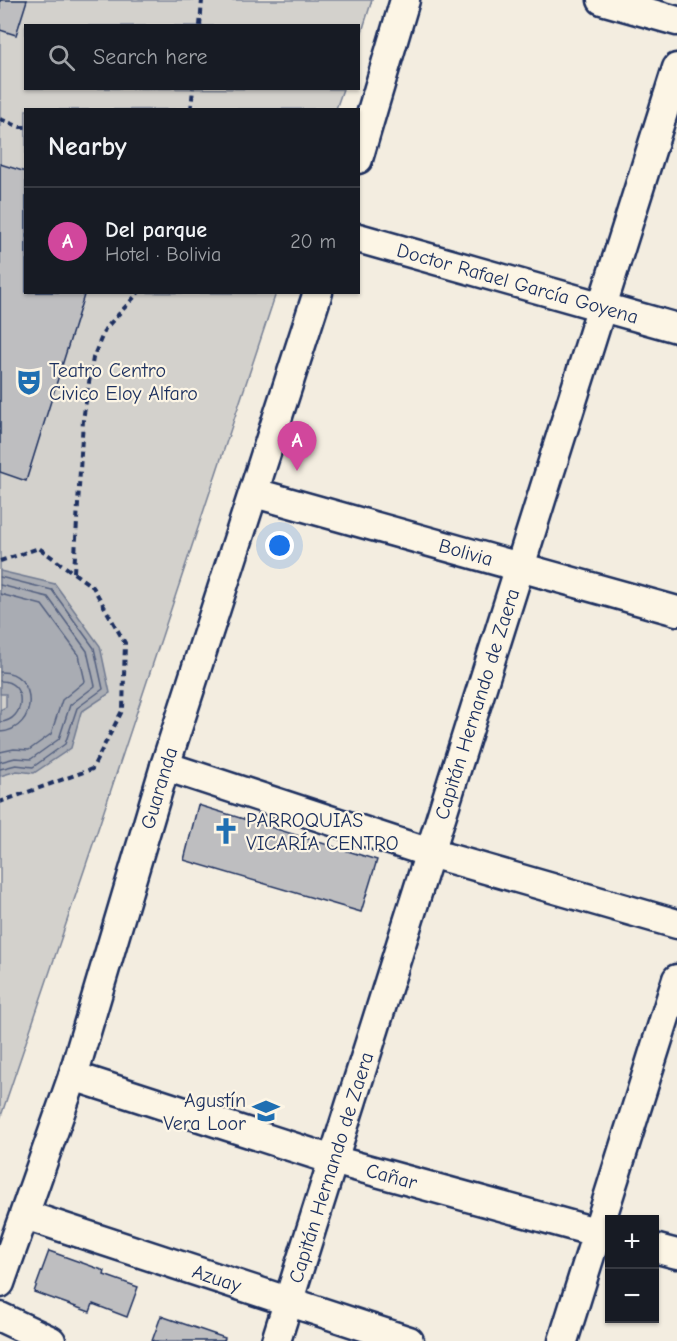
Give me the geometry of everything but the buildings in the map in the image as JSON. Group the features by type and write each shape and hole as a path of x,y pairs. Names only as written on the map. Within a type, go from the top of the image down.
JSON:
{"street":[{"path":"360,152 405,0"},
{"path":"602,0 677,21"},
{"name":"Capitán Hernando de Zaera","path":"276,1341 677,68"},
{"name":"Doctor Rafael García Goyena","path":"360,239 677,328"},
{"name":"Guaranda","path":"0,1282 73,1076 165,765 255,493 317,294"},
{"name":"Bolivia","path":"255,493 677,612"},
{"path":"165,765 430,853 677,924"},
{"path":"563,1341 603,1234 677,979"},
{"name":"Cañar","path":"73,1076 333,1160 603,1234"},
{"name":"Azuay","path":"25,1215 409,1341"},
{"path":"659,1249 677,1254"},
{"path":"0,1317 51,1341"}],"path":[{"path":"200,24 202,0"},
{"path":"191,108 193,90"},
{"path":"0,119 24,127"},
{"path":"74,573 83,420 93,358 105,329 137,294"},
{"path":"0,561 39,548 93,587 125,643 123,709 92,769 0,802"}],"shaded area":[{"path":"0,0 372,0 360,38 360,24 24,24 24,90 343,90 336,108 24,108 24,294 276,294 0,1119"}],"water":[{"path":"0,571 55,584 100,646 110,693 81,712 71,748 34,773 17,771 0,776 0,710 6,707 6,694 0,694"}],"place":[{"name":"Teatro Centro Civico Eloy Alfaro","path":"29,382"},
{"name":"Del parque","path":"297,471"},
{"name":"PARROQUIAS VICARÍA CENTRO","path":"226,831"},
{"name":"Agustín Vera Loor","path":"266,1111"}]}
